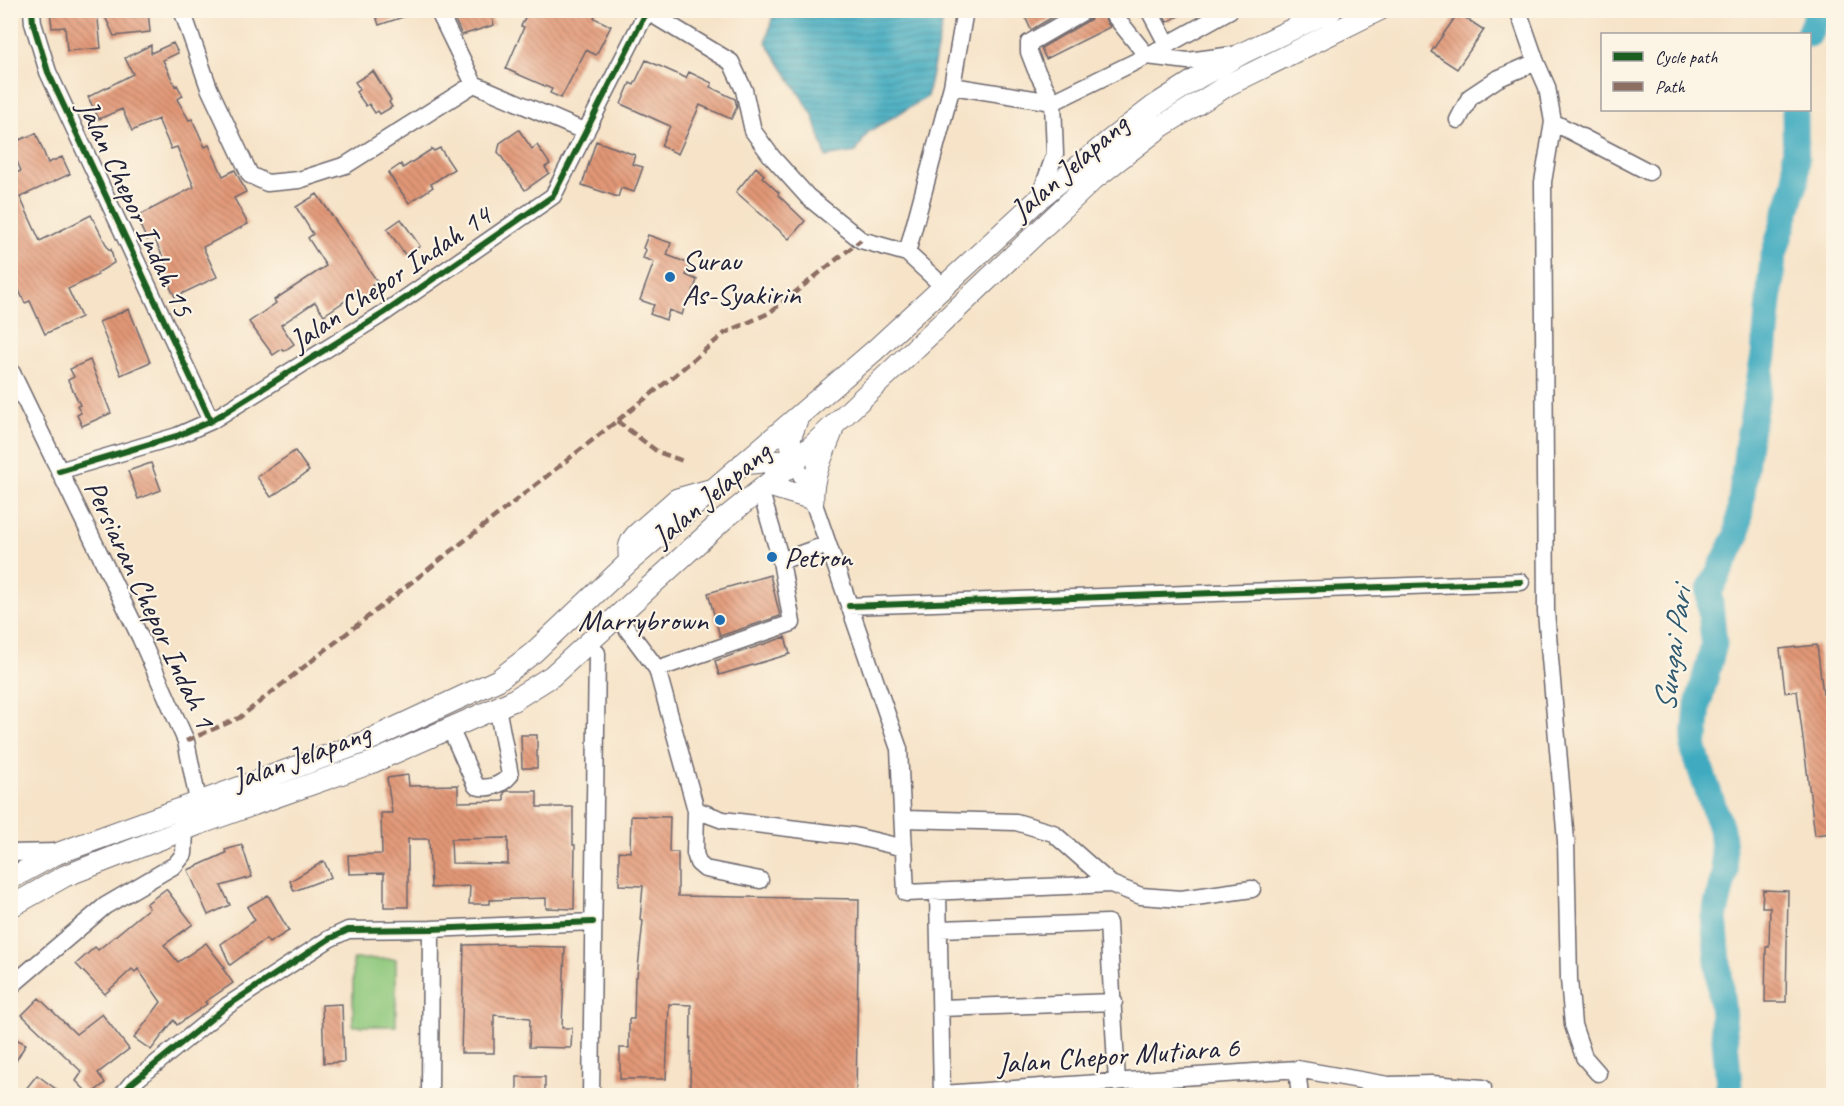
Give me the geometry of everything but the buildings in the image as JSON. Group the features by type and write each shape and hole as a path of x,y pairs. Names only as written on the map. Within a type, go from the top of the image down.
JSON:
{"main road":[{"name":"Jalan Jelapang","path":"10,879 59,852 365,742 498,680 533,653 610,582 630,561 628,549 630,542 678,499 715,488 944,287 1039,199 1110,140 1154,106 1201,76 1332,10"},
{"name":"Jalan Jelapang","path":"10,907 65,876 372,763 512,700 552,676 626,616 763,487 795,462 1095,179 1162,126 1228,85 1379,10"},
{"path":"742,464 772,461 795,462 790,439 799,416"},
{"path":"763,487 813,500 812,490 818,468 834,426"},
{"path":"552,676 597,653 626,616 625,589 621,584 610,582"}],"street":[{"name":"Jalan Chepor Indah 15","path":"32,10 33,23 48,72 211,421"},
{"path":"182,10 209,88 250,176 267,183 299,180 346,165 474,84"},
{"path":"438,10 474,84 586,132"},
{"path":"907,253 952,86 965,10"},
{"path":"1039,199 1055,154 1053,102 1036,70 1029,52 1029,43 1086,10"},
{"path":"1110,10 1147,56 1188,61 1243,53"},
{"path":"1149,10 1167,44"},
{"path":"952,86 1053,102 1147,56 1230,10"},
{"path":"1518,10 1547,87 1553,122 1543,182 1546,612 1565,819 1569,979 1573,1025 1584,1057 1598,1073"},
{"name":"Jalan Chepor Indah 14","path":"59,471 177,436 211,421 384,313 553,196 646,11"},
{"path":"646,11 730,62 744,90 753,131 808,197 861,240 907,253 944,287"},
{"path":"1458,120 1470,97 1497,79 1536,62"},
{"path":"1553,122 1649,172"},
{"name":"Persiaran Chepor Indah 1","path":"10,369 140,637 186,741 198,801"},
{"path":"795,462 813,500 899,749 906,893 1111,884"},
{"path":"657,669 792,623 781,561 763,487"},
{"path":"781,561 828,544"},
{"path":"849,606 1521,582"},
{"path":"626,616 657,669 696,810 695,853 698,863 705,869 759,880"},
{"path":"591,1095 597,653"},
{"path":"450,728 476,786 484,789 505,781 510,775 497,707"},
{"path":"696,810 723,820 854,836 904,848"},
{"path":"904,819 1016,822 1053,833 1111,884 1141,896 1181,900 1252,889"},
{"path":"10,987 105,906 175,865 184,854 185,830"},
{"path":"10,853 59,852"},
{"path":"938,893 942,1095"},
{"path":"121,1095 131,1084 227,1006 329,939 348,930 593,922"},
{"path":"940,929 1108,922 1117,1082"},
{"path":"430,1095 431,929"},
{"path":"941,1008 1114,1002"},
{"path":"1298,1069 1300,1095"},
{"name":"Jalan Chepor Mutiara 6","path":"942,1095 1298,1069 1388,1085 1432,1084 1483,1088"}],"green space":[{"path":"353,959 396,959 396,1026 353,1026"}],"water":[{"path":"774,11 945,11 927,97 868,132 856,152 826,157 813,115 766,42"}],"waterway":[{"name":"Sungai Pari","path":"1809,33 1819,10"},
{"name":"Sungai Pari","path":"1730,1096 1714,917 1725,872 1721,829 1694,750 1698,705 1714,644 1709,592 1737,536 1748,443 1764,355 1773,258 1796,181 1795,111"}],"marked path":[{"path":"186,741 239,718 674,376 725,333 769,313 861,240"},
{"path":"617,421 658,452 683,461"}],"cycle path":[{"path":"32,10 33,23 48,72 211,421"},
{"path":"59,471 177,436 211,421 384,313 553,196 647,11"},
{"path":"849,606 1521,582"},
{"path":"121,1096 131,1084 227,1006 329,939 348,930 593,922"}],"place":[{"name":"Surau As-Syakirin","path":"670,277"},
{"name":"Petron","path":"772,557"},
{"name":"Marrybrown","path":"720,620"}]}
